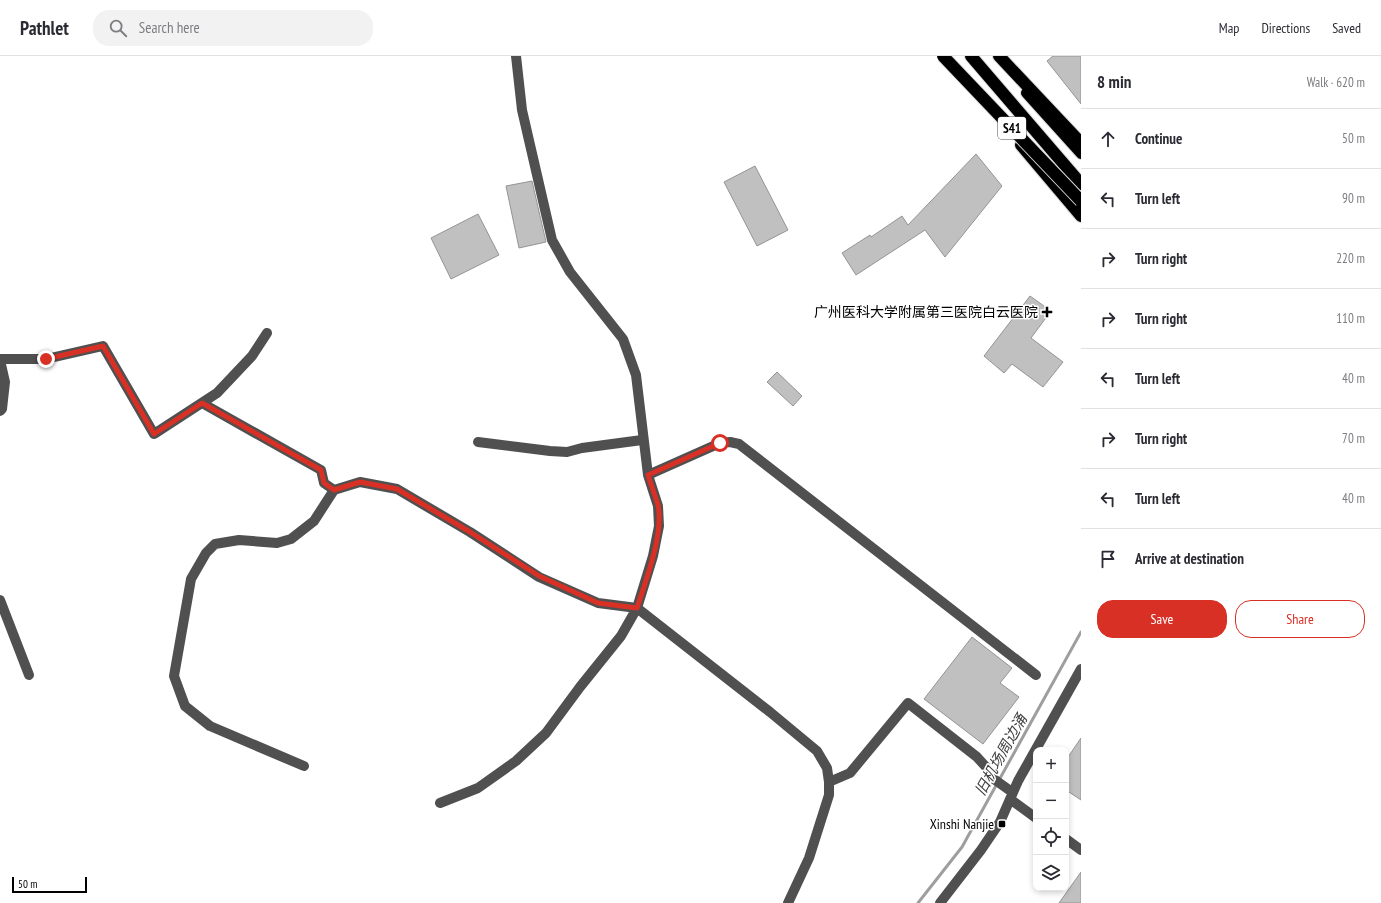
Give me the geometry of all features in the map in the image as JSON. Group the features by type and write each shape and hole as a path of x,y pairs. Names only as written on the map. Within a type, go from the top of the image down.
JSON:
{"highway":[{"name":"S41","path":"943,56 1081,201"},
{"path":"948,56 1007,129 1081,216"},
{"name":"S41","path":"972,56 1081,171"},
{"path":"972,56 1081,184"},
{"path":"1000,56 1081,143"}],"main road":[{"path":"993,56 1081,154"}],"street":[{"path":"440,803 478,788 516,761 546,733 580,687 621,636 637,608 653,556 659,526 658,506 648,475 642,440 641,410 636,375 623,339 570,272 552,240 522,110 516,56"},
{"path":"0,411 2,409 5,382 0,360 46,359 103,346 154,434 217,393 252,356 267,333"},
{"path":"202,403 321,470 324,483 334,490"},
{"path":"478,442 567,452 582,448 642,440"},
{"path":"648,475 720,443 730,442 739,444 1036,675"},
{"path":"304,766 210,726 185,706 174,676 191,579 206,553 215,544 239,540 277,543 291,539 314,521 334,490 360,482 397,489 470,532 539,576 598,603 637,608 770,712 817,751 827,768 830,782 829,795 809,858 788,903"},
{"path":"0,600 29,675"},
{"path":"944,901 993,834 1005,813 1009,793 1081,669"},
{"path":"830,782 850,773 908,703 977,757 986,767 991,777 1033,815"},
{"path":"1069,841 1081,850"}],"building":[{"path":"1053,56 1081,56 1081,104 1047,61"},
{"path":"976,154 1002,186 945,257 925,230 856,275 842,253 870,235 871,237 902,216 908,225"},
{"path":"755,166 788,230 757,246 724,182"},
{"path":"532,181 546,242 519,248 506,186"},
{"path":"478,214 499,255 451,279 431,238"},
{"path":"1030,296 1051,311 1031,338 1063,362 1043,387 1012,364 1004,373 984,356"},
{"path":"777,372 802,396 793,406 767,382"},
{"path":"972,637 1012,668 1000,683 1019,697 983,744 924,699"},
{"path":"1081,738 1081,800 1069,792 1069,756"},
{"path":"1081,872 1081,903 1059,903 1069,891"}],"waterway":[{"name":"旧机场周边涌","path":"918,903 962,847 1081,632"}],"place":[{"name":"广州医科大学附属第三医院白云医院","path":"1047,312"},
{"name":"Xinshi Nanjie","path":"1002,824"}],"route":[{"path":"46,359 103,346 154,434 202,403 321,470 324,483 334,490 360,482 397,489 470,532 539,576 598,603 637,608 653,556 659,526 658,506 648,475 720,443"}]}
